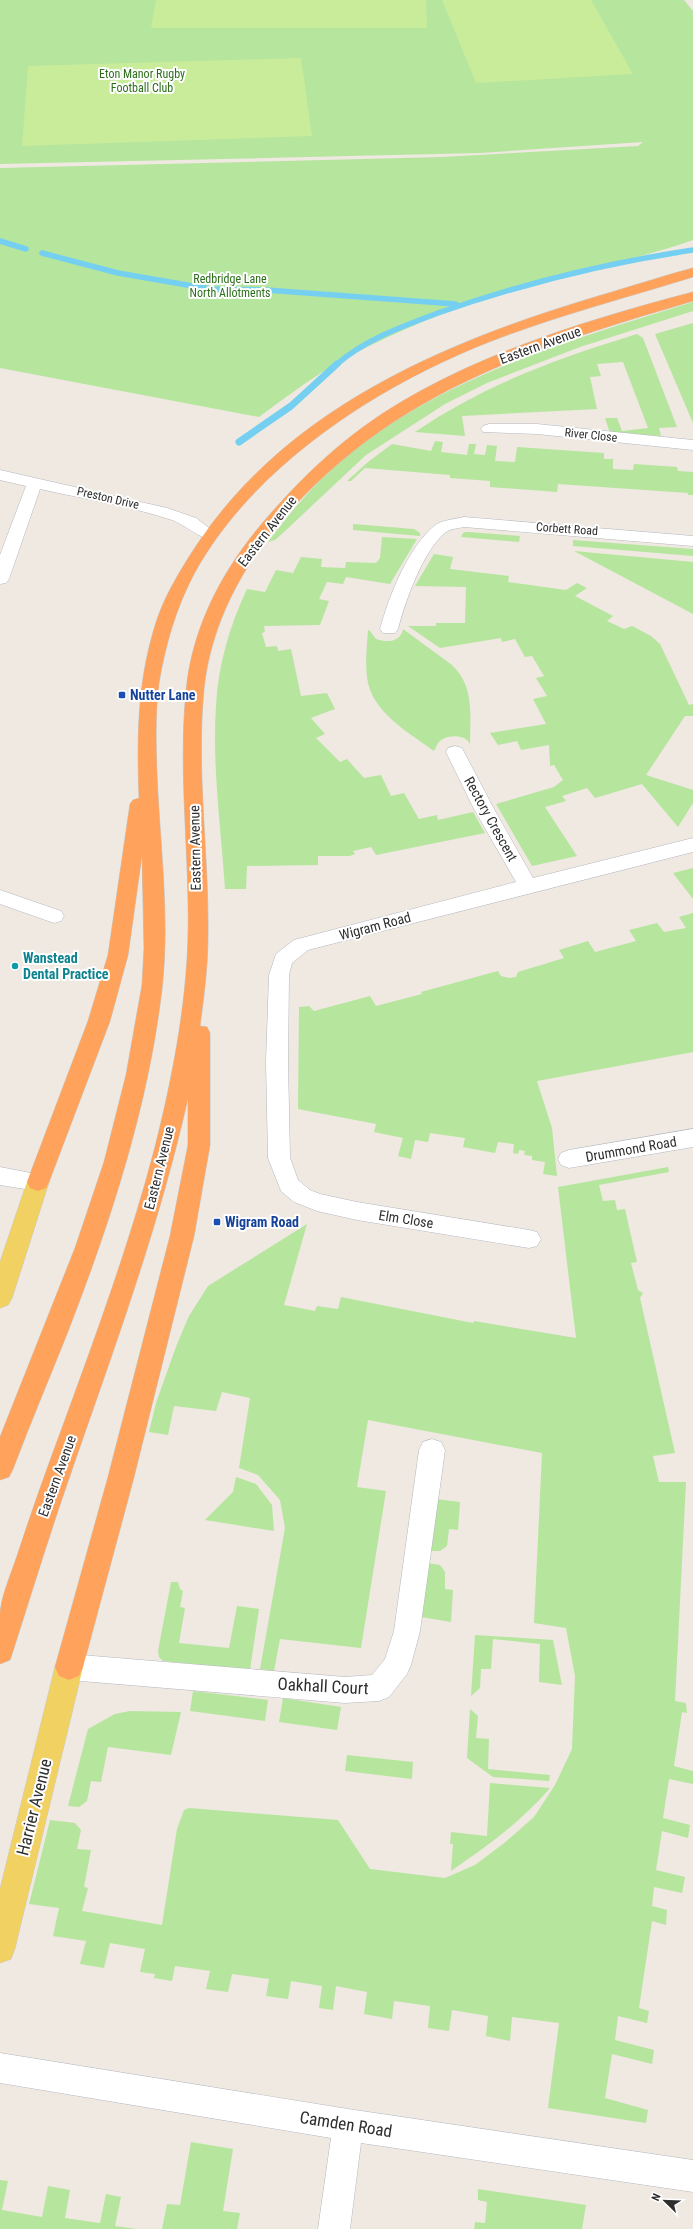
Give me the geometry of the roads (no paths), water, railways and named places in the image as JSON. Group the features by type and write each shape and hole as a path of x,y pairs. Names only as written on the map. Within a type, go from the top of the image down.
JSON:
{"highway":[{"name":"Eastern Avenue","path":"0,1469 55,1333 91,1234 112,1172 135,1085 152,983 155,920 148,751 150,688 155,653 168,611 191,563 210,535 264,475 308,437 349,408 399,379 452,352 537,319 693,272"},
{"name":"Eastern Avenue","path":"0,1651 43,1513 126,1284 145,1224 168,1138 187,1045 198,940 193,737 195,690 198,668 212,617 236,571 254,543 291,498 332,459 368,430 429,393 478,369 538,344 693,296"},
{"path":"38,1182 98,1021 118,955 148,751"},
{"path":"69,1668 121,1477 182,1236 199,1145 198,940"}],"main road":[{"path":"0,1298 38,1182"},
{"name":"Harrier Avenue","path":"0,1948 69,1668"}],"street":[{"name":"River Close","path":"490,429 537,429 693,445"},
{"name":"Preston Drive","path":"0,475 161,510 190,521 210,535"},
{"path":"0,579 31,490 36,482"},
{"name":"Corbett Road","path":"389,629 397,599 407,578 420,554 441,528 464,522 649,536 693,541"},
{"name":"Rectory Crescent","path":"455,752 484,809 528,886"},
{"name":"Wigram Road","path":"289,1185 278,1158 277,1062 279,975 283,959 301,945 528,886 693,846"},
{"path":"0,896 54,916"},
{"name":"Drummond Road","path":"569,1160 693,1138"},
{"path":"0,1176 38,1182"},
{"name":"Elm Close","path":"289,1185 302,1196 330,1205 529,1239"},
{"name":"Oakhall Court","path":"69,1668 345,1690 379,1688 396,1665 407,1631 432,1450"},
{"name":"Camden Road","path":"0,2068 348,2125 693,2176"},
{"path":"334,2229 348,2125"}],"waterway":[{"path":"0,241 26,249"},
{"path":"336,365 359,348 384,334 469,302 596,268 693,250"},
{"path":"42,253 118,273 210,289 266,290 456,304"},
{"path":"239,442 291,406 337,364"}],"place":[{"name":"Nutter Lane","path":"122,695"},
{"name":"Wanstead Dental Practice","path":"15,966"},
{"name":"Wigram Road","path":"217,1222"}],"park label":[{"name":"Eton Manor Rugby Football Club","path":"142,81"},
{"name":"Redbridge Lane North Allotments","path":"230,286"}]}
